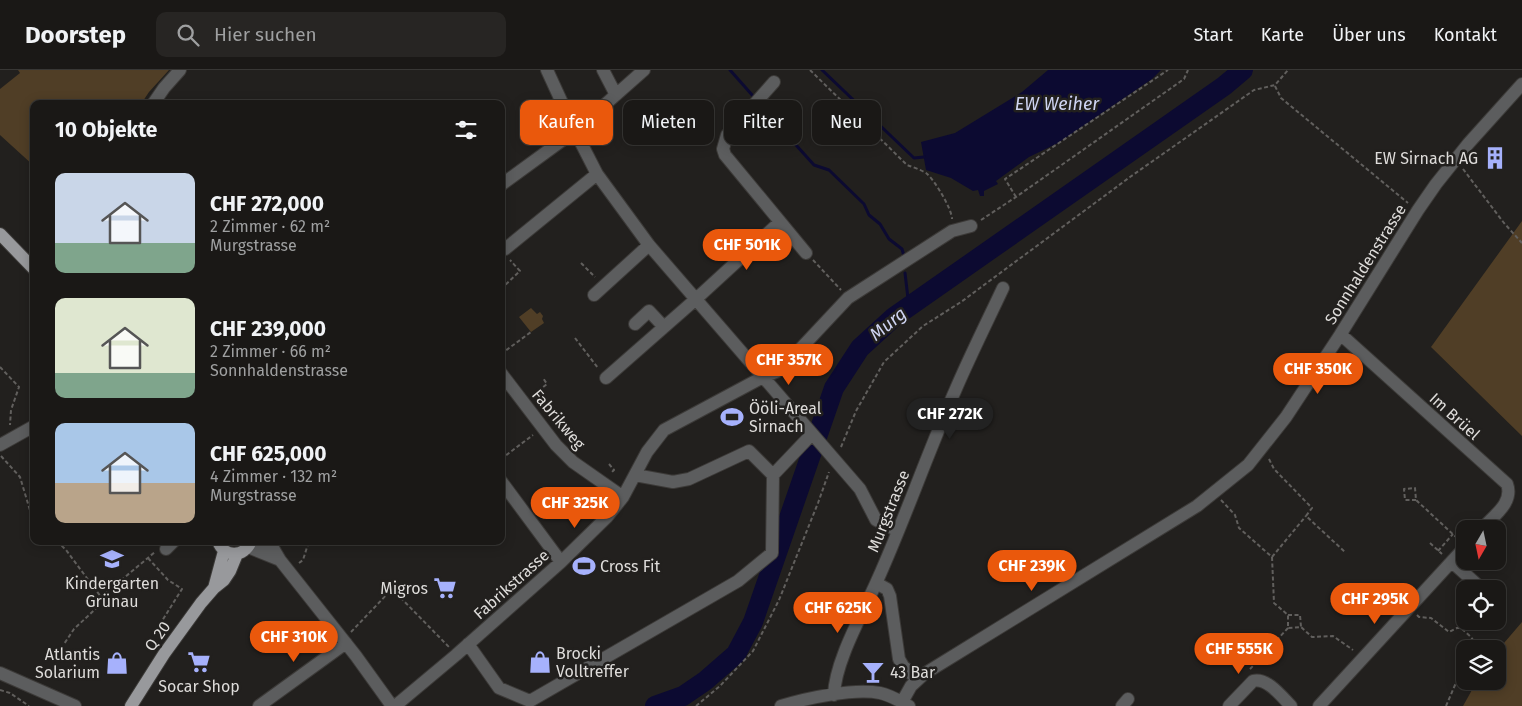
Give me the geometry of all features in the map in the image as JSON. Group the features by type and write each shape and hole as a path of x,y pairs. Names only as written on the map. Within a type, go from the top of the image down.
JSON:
{"main road":[{"path":"0,234 30,261"},
{"path":"221,546 232,554 237,554 241,553 249,545"},
{"name":"Q 20","path":"214,588 221,546"},
{"name":"Q 20","path":"131,706 164,654 214,588 224,580 237,554"}],"street":[{"path":"156,100 180,70"},
{"path":"547,70 561,100"},
{"path":"602,70 616,95"},
{"path":"610,100 644,70"},
{"path":"774,82 727,134 723,149 725,155 806,253"},
{"name":"Sonnhaldenstrasse","path":"917,679 1163,528 1215,493 1248,465 1286,417 1418,210 1454,160 1522,84"},
{"path":"505,182 556,145"},
{"path":"582,145 598,174 649,245 810,432 834,457 860,489 876,520 898,531"},
{"path":"505,248 598,174"},
{"path":"606,378 780,222"},
{"name":"Fabrikstrasse","path":"394,706 561,562 607,517 623,497 647,452 664,430 763,377 776,372 788,362 848,298 952,231 971,226"},
{"path":"599,291 649,245"},
{"name":"Murgstrasse","path":"834,695 841,663 864,607 898,531 954,392 1003,288"},
{"path":"635,324 650,310 664,327"},
{"name":"Im Brüel","path":"1340,335 1506,484 1509,490 1506,503 1490,520"},
{"name":"Fabrikweg","path":"505,379 556,446 573,462 623,497"},
{"path":"5,441 30,428"},
{"path":"468,644 499,688 530,701 738,581 772,553 774,475 810,432"},
{"path":"636,475 673,482 681,481 749,451 774,475"},
{"path":"505,486 561,562"},
{"path":"252,545 280,560"},
{"path":"269,545 274,548 280,560 347,639 394,706"},
{"path":"1319,706 1456,557"},
{"path":"1452,562 1472,580"},
{"path":"781,706 854,692 880,700 905,704 917,679 903,666 899,658 888,589 876,583"},
{"path":"259,706 347,639"},
{"path":"0,672 74,706"},
{"path":"1229,706 1253,681 1258,680 1263,681 1291,706"}],"path":[{"path":"810,70 907,165 927,174 953,215 952,231"},
{"path":"1016,197 1005,179 1168,70"},
{"path":"971,226 1016,197 1184,79 1188,70"},
{"path":"696,706 720,686 752,650 779,600 818,504 834,457 844,443 856,411 884,362 922,326 961,302 1130,177 1254,90 1275,85 1288,70"},
{"path":"1275,85 1281,98 1418,210"},
{"path":"1454,160 1522,243"},
{"path":"806,253 848,298"},
{"path":"505,254 520,271 505,285"},
{"path":"581,263 599,291"},
{"path":"505,351 531,332"},
{"path":"576,338 606,378"},
{"path":"0,367 19,387 10,410 5,441"},
{"path":"523,402 547,384 543,378"},
{"path":"505,456 542,427"},
{"path":"1259,452 1270,460 1274,470 1312,508 1272,557 1274,603 1288,615 1300,615 1301,627 1312,637 1333,636 1363,658"},
{"path":"0,455 20,477 30,510"},
{"path":"1416,500 1405,500 1404,489 1415,488 1416,500 1454,535 1438,551"},
{"path":"1215,493 1235,515 1239,528 1272,557"},
{"path":"1306,516 1345,552"},
{"path":"1430,543 1452,562"},
{"path":"61,545 104,601 74,629 64,644"},
{"path":"101,597 158,549 170,545"},
{"path":"294,566 303,560 307,545"},
{"path":"148,558 168,580 182,589 155,632 164,638"},
{"path":"347,639 392,589 453,650"},
{"path":"1413,604 1417,610 1417,616 1431,618 1446,632 1452,632 1457,628 1461,628 1473,640"},
{"path":"1260,659 1288,628 1288,615"},
{"path":"1288,628 1301,627"},
{"path":"1446,706 1456,684"},
{"path":"0,690 10,693 29,706"}],"shaded area":[{"path":"18,70 169,70 144,100 30,100 30,162 0,135 0,89 20,73"},
{"path":"1522,221 1522,436 1431,347"},
{"path":"531,308 537,314 540,312 544,323 531,332 519,317"},
{"path":"1522,622 1522,706 1463,706 1472,690 1506,690 1506,641"}],"water":[{"name":"EW Weiher","path":"1048,70 1161,70 1152,79 1058,143 1029,157 996,181 998,184 984,191 984,196 980,196 978,190 973,191 951,178 926,170 921,142 955,133 1022,92"}],"waterway":[{"path":"730,70 753,96"},
{"path":"822,70 914,158 924,157"},
{"name":"Murg","path":"655,706 683,696 705,681 736,654 753,622 834,388 860,348 894,317 1224,86 1243,70"},
{"path":"796,145 814,165 829,170 864,204 869,215 880,224 889,239 902,249 904,256"},
{"path":"905,273 909,307"}],"place":[{"name":"EW Sirnach AG","path":"1495,158"},
{"name":"Ööli-Areal Sirnach","path":"732,417"},
{"name":"Kindergarten Grünau","path":"112,559"},
{"name":"Cross Fit","path":"584,566"},
{"name":"Migros","path":"445,588"},
{"name":"Socar Shop","path":"199,662"},
{"name":"Brocki Volltreffer","path":"540,662"},
{"name":"Atlantis Solarium","path":"117,663"},
{"name":"43 Bar","path":"873,672"}]}
